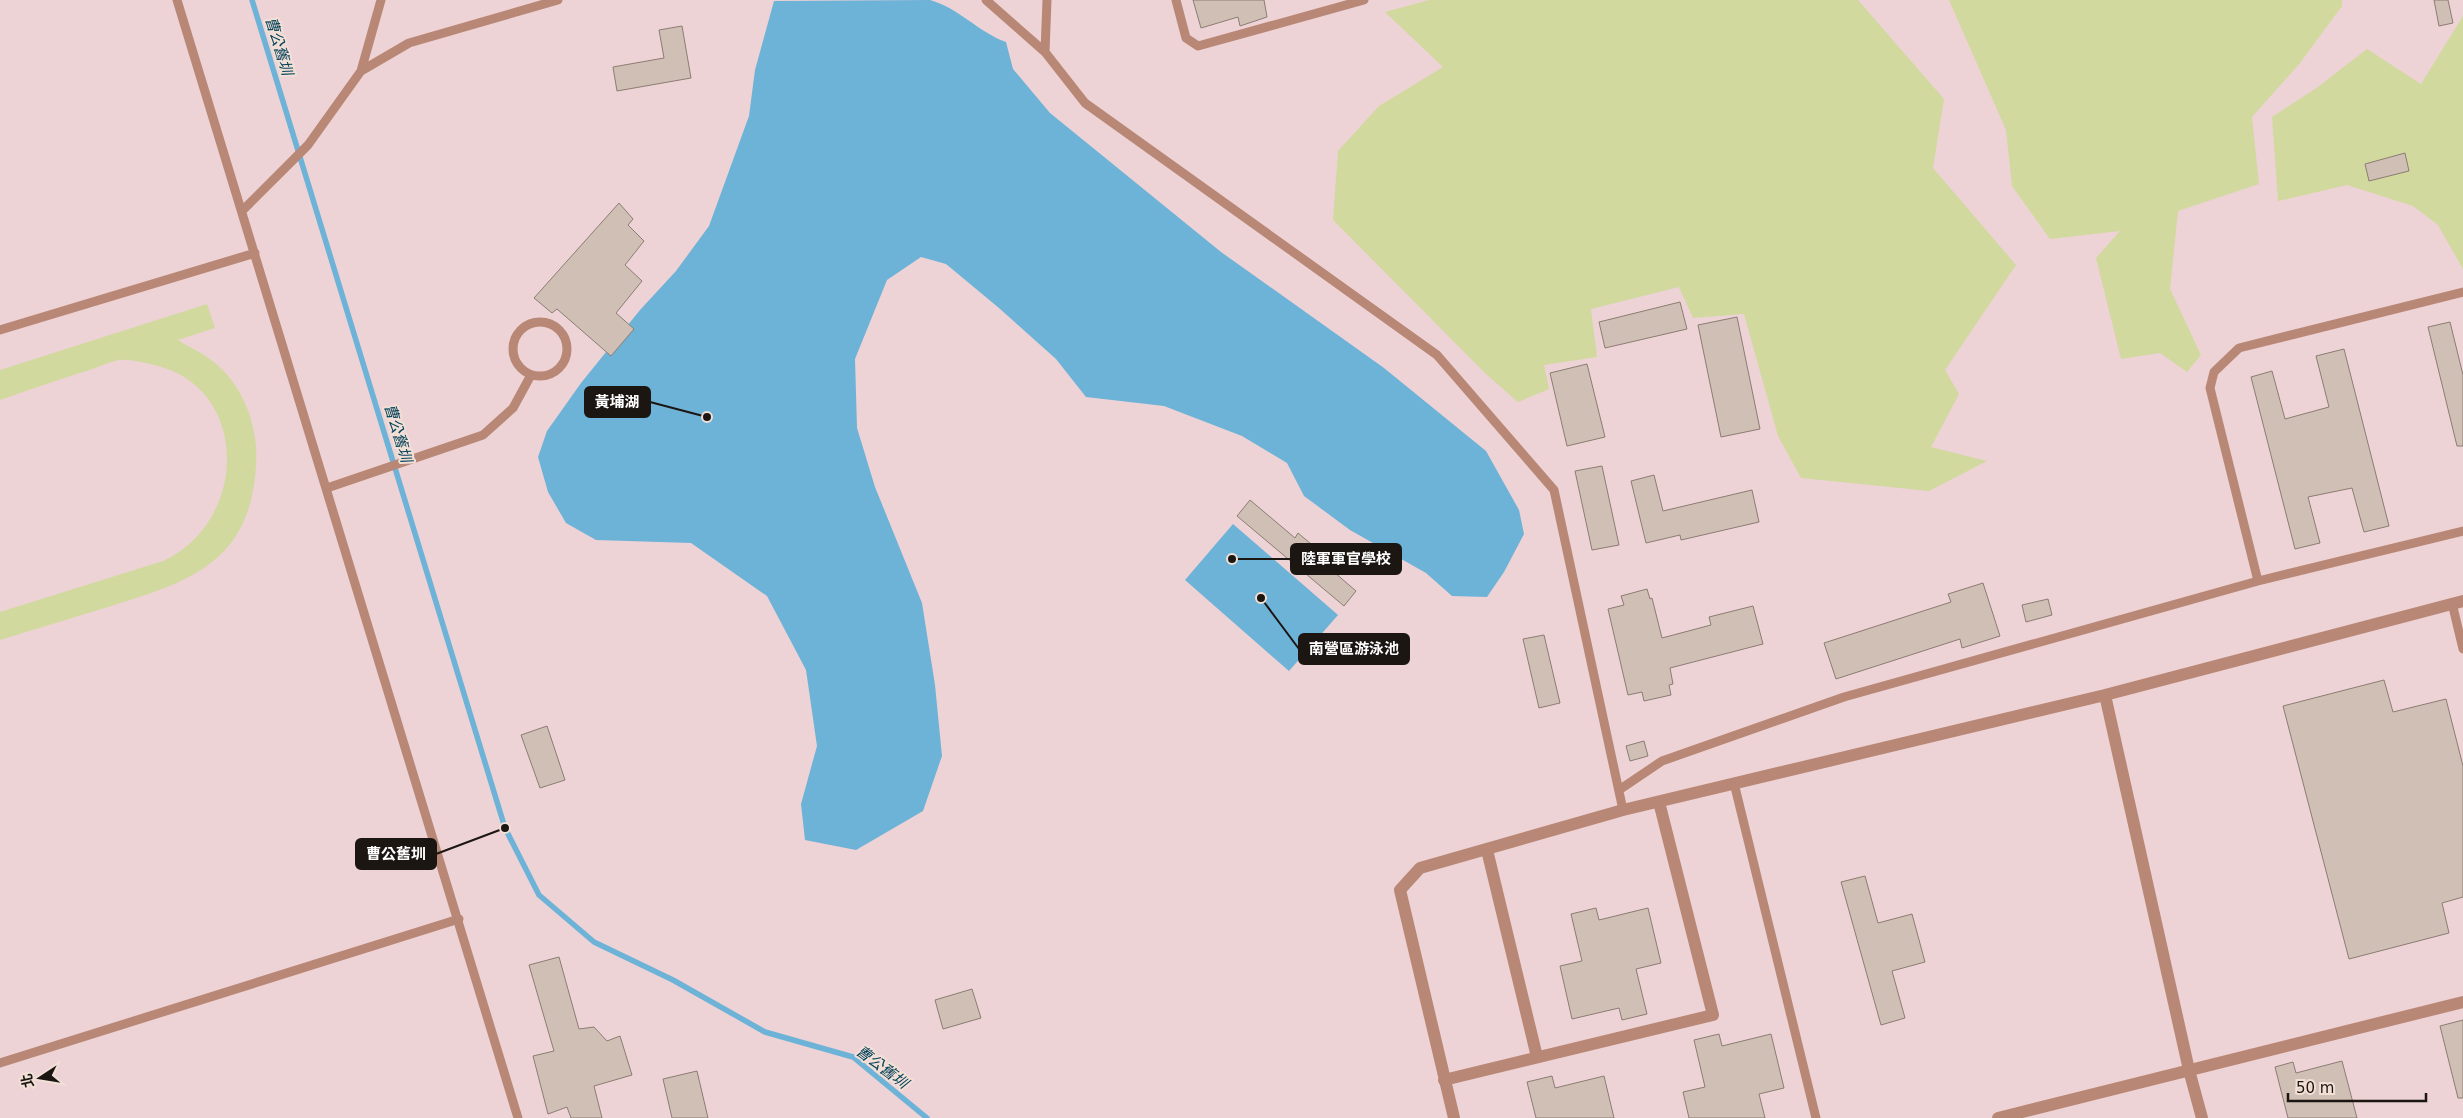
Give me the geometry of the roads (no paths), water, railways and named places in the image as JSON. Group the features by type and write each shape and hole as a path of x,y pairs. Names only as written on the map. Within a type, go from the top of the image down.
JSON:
{"street":[{"path":"1454,1118 1400,890 1420,868 1623,810 2105,695 2457,602"},
{"path":"2105,695 2189,1070 2202,1118"},
{"path":"1444,1080 1713,1015 1659,802"},
{"path":"1487,850 1537,1057"},
{"path":"1998,1118 2463,1002"}],"lane":[{"path":"177,0 459,919 518,1118"},
{"path":"242,210 308,145 361,71 381,0"},
{"path":"361,71 409,43 558,0"},
{"path":"986,0 1045,52 1085,102 1436,355 1554,490 1623,810"},
{"path":"1045,52 1047,0"},
{"path":"1176,0 1186,38 1198,46 1364,0"},
{"path":"0,330 255,253"},
{"path":"2258,581 2210,388 2214,372 2239,348 2463,292"},
{"path":"541,321 549,323 563,334 567,353 564,362 550,374 541,376 531,375 518,364 514,357 514,340 524,326 541,321"},
{"path":"327,488 483,435 512,408 531,375"},
{"path":"1619,790 1662,761 1844,697 2258,581 2463,530"},
{"path":"2457,602 2463,649"},
{"path":"1734,783 1816,1118"},
{"path":"0,1063 459,919"}],"water":[{"path":"930,0 950,9 996,38 1006,42 1013,69 1050,113 1221,252 1384,368 1486,451 1519,510 1524,534 1504,572 1487,597 1452,596 1426,573 1350,530 1304,496 1287,463 1242,436 1164,406 1086,397 1056,359 999,308 946,264 921,257 887,280 855,359 857,428 875,487 922,603 935,685 942,756 923,811 856,850 805,840 801,804 817,746 806,670 767,596 691,543 596,540 566,523 548,492 538,457 547,431 581,383 640,310 676,271 709,226 749,116 755,70 774,1"},
{"path":"1233,524 1338,615 1289,671 1185,580"}],"waterway":[{"name":"曹公舊圳","path":"252,0 505,828 539,895 594,942 673,980 765,1032 853,1057 927,1118"}],"place":[{"name":"黃埔湖","path":"707,417"},
{"name":"陸軍軍官學校","path":"1232,559"},
{"name":"南營區游泳池","path":"1261,598"},
{"name":"曹公舊圳","path":"505,828"}]}
